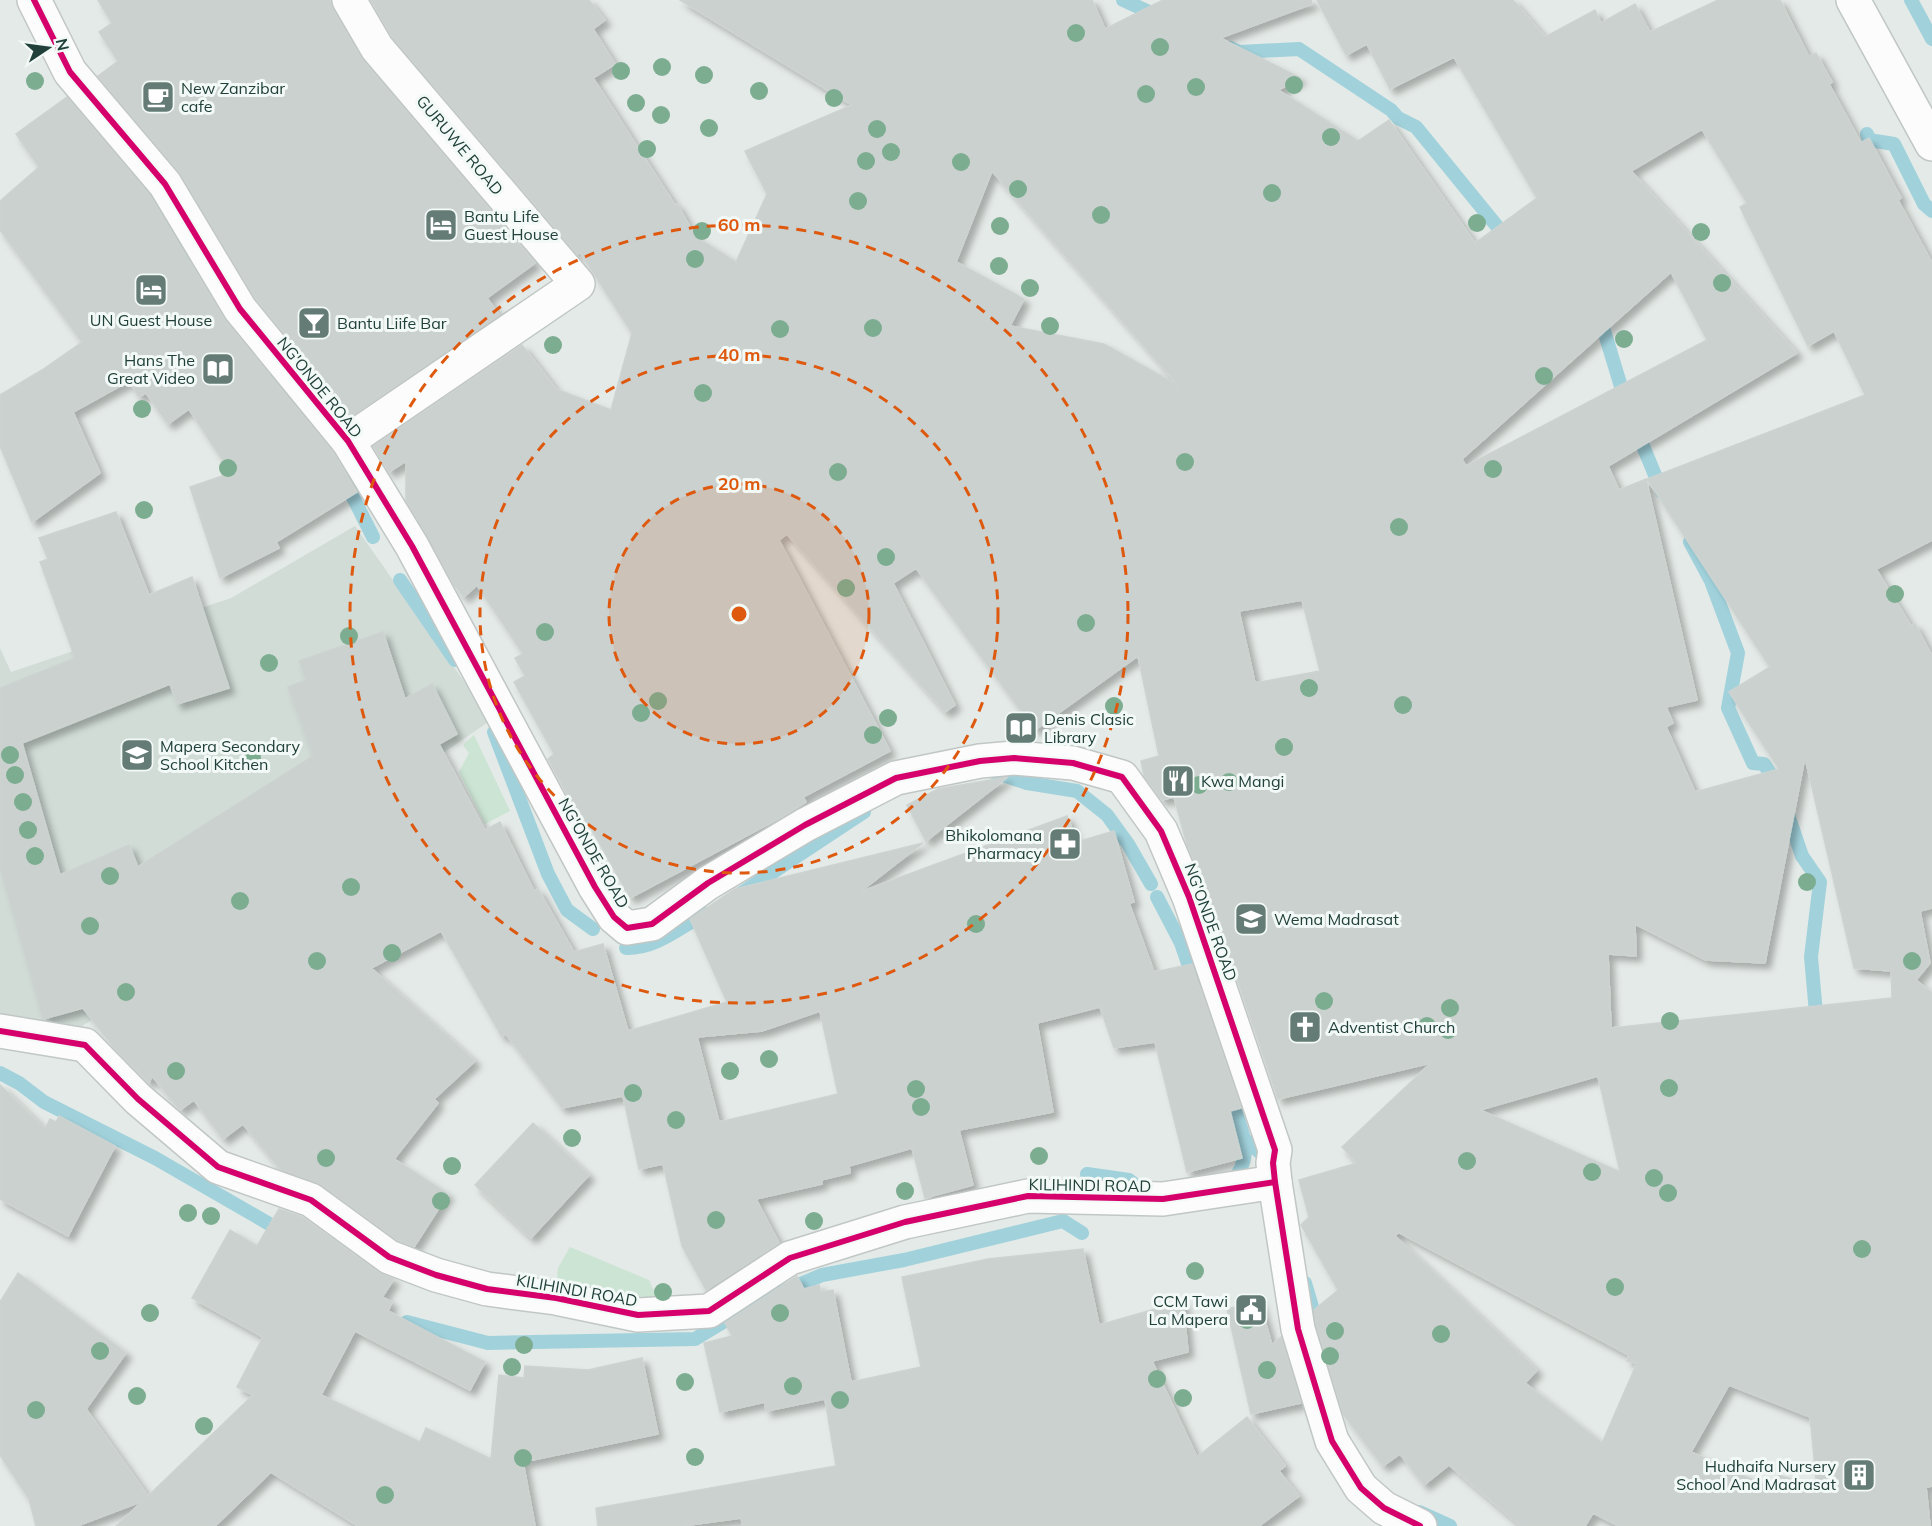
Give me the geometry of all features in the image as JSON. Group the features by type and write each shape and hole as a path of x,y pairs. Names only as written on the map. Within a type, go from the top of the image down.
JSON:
{"street":[{"name":"NG'ONDE ROAD","path":"34,0 70,72 165,184 240,309 348,441 412,546 595,887 614,916 627,928 652,924 708,883 805,825 896,778 980,761 1014,758 1073,763 1122,777 1161,831 1189,897 1275,1150 1275,1182"},
{"name":"GURUWE ROAD","path":"348,441 578,284 377,48 349,0"},
{"path":"1853,0 1932,144"},
{"name":"KILIHINDI ROAD","path":"0,1031 85,1045 138,1099 218,1167 311,1200 389,1257 420,1270 488,1289 556,1298 638,1315 709,1311 790,1258 904,1222 1028,1196 1162,1199 1275,1182"},
{"path":"1275,1182 1298,1329 1332,1441 1361,1488 1384,1508 1419,1526"}],"shaded area":[{"path":"355,526 491,720 182,934 191,958 50,1046 0,1048 0,648 11,672 231,598"}],"green space":[{"path":"474,735 510,811 485,824 459,772 469,753 463,745"},
{"path":"570,1247 649,1280 658,1301 669,1306 564,1285 557,1280 558,1268"}],"building":[{"path":"98,0 330,0 363,60 535,263 487,298 499,315 352,416 255,298 179,172 98,76 118,61 99,32 112,23"},
{"path":"371,0 589,0 605,20 593,29 615,64 593,78 675,205 677,204 696,237 736,262 767,194 745,151 852,105 680,0 1092,0 1105,29 1163,0 1311,0 1312,4 1220,38 1301,78 1278,90 1358,141 1389,120 1475,243 1537,198 1454,57 1390,89 1367,44 1346,55 1317,0 1513,0 1545,37 1595,10 1601,23 1635,4 1650,32 1718,0 1780,0 1809,57 1816,53 1832,82 1829,84 1861,143 1869,138 1901,198 1898,200 1932,263 1932,540 1876,569 1911,626 1915,624 1932,656 1932,908 1920,911 1930,963 1916,980 1932,993 1932,1486 1926,1487 1930,1526 1619,1526 1593,1513 1585,1526 1521,1526 1449,1465 1424,1485 1400,1454 1383,1466 1343,1414 1316,1325 1314,1310 1338,1290 1301,1225 1309,1217 1299,1180 1357,1163 1342,1147 1431,1063 1278,1099 1207,891 1187,845 1174,797 1162,800 1144,776 1141,761 1159,756 1138,656 1035,730 916,568 893,583 955,705 945,712 787,534 779,540 890,751 803,797 806,802 782,817 630,898 591,828 568,796 548,759 554,754 514,682 525,676 515,658 523,654 477,585 464,597 455,586 406,500 406,461 389,472 373,446 522,345 556,389 611,410 632,333 580,252 577,254 392,37","holes":["1702,129 1747,203 1740,207 1808,346 1834,331 1865,395 1647,479 1770,667 1729,692 1779,769 1695,792 1666,727 1673,723 1666,707 1697,700 1646,479 1619,490 1608,466 1797,353 1631,171","992,171 1179,386 1104,344 1010,326 1024,299 956,262","1671,272 1707,340 1466,466 1462,459","1302,600 1320,671 1255,683 1239,611","1805,757 1854,968 1891,971 1892,998 1611,1028 1608,954 1636,956 1635,924 1706,960 1765,963","1598,1076 1620,1172 1480,1110","1398,1232 1629,1355 1627,1361 1637,1363 1602,1443 1525,1383 1537,1370 1395,1236","1729,1385 1810,1417 1817,1488 1779,1475 1773,1489 1691,1452"]},
{"path":"67,97 150,195 224,319 333,452 357,492 276,542 279,548 220,578 190,487 231,473 189,409 168,424 146,393 139,397 129,381 73,412 100,473 32,522 0,446 0,395 42,370 82,342 0,230 0,201 39,167 16,134"},
{"path":"116,512 149,595 192,577 229,688 177,704 170,684 22,743 60,875 129,845 138,867 313,756 288,687 306,680 299,661 383,632 405,699 432,684 457,734 439,744 485,830 500,822 534,891 538,889 574,952 603,944 628,1031 727,1002 690,919 735,889 923,843 860,892 1067,816 1077,842 1114,831 1134,902 1129,903 1154,972 1192,964 1241,1108 1230,1111 1242,1158 1187,1172 1155,1042 1114,1048 1100,1007 1037,1023 1053,1112 959,1130 973,1185 925,1198 912,1148 849,1166 850,1173 821,1180 822,1184 756,1199 779,1243 706,1290 682,1246 663,1164 639,1169 623,1096 562,1108 505,1033 502,1037 441,931 371,968 475,1061 434,1099 438,1103 394,1159 448,1194 414,1247 398,1240 322,1185 280,1169 243,1124 223,1139 194,1100 180,1110 152,1076 149,1083 115,1049 83,1008 43,1019 0,868 0,688 75,658 40,562 48,559 39,538","holes":["820,1011 838,1094 719,1122 697,1037 762,1031"]},
{"path":"1008,777 926,841 907,805 938,789"},
{"path":"0,1085 45,1129 50,1119 56,1122 59,1116 115,1146 68,1236 0,1199"},
{"path":"533,1123 589,1175 531,1238 475,1185"},
{"path":"279,1209 302,1217 378,1272 394,1279 382,1297 392,1302 388,1311 485,1362 470,1390 355,1331 321,1395 420,1442 426,1428 491,1459 499,1375 524,1378 525,1366 588,1370 642,1358 658,1434 523,1462 535,1526 358,1526 271,1472 215,1526 116,1526 143,1501 77,1526 36,1526 29,1499 0,1455 0,1302 18,1273 126,1353 86,1409 148,1496 253,1395 237,1387 263,1337 192,1298 230,1230 257,1246"},
{"path":"1083,1249 1099,1325 1183,1301 1188,1352 1152,1361 1197,1457 1247,1417 1285,1466 1279,1471 1299,1496 1259,1526 743,1526 741,1518 682,1526 598,1526 596,1508 836,1466 825,1399 766,1411 765,1402 720,1412 704,1343 732,1336 725,1323 797,1276 804,1289 819,1285 821,1292 833,1290 851,1382 921,1367 902,1277 988,1259"},
{"path":"1259,1300 1272,1345 1281,1337 1301,1403 1251,1414 1227,1309"}],"waterway":[{"path":"1123,0 1160,17"},
{"path":"1911,0 1932,39"},
{"path":"1230,48 1239,52 1299,49 1391,110 1398,118 1416,127 1509,241"},
{"path":"1867,134 1869,140 1894,144 1924,204 1932,211"},
{"path":"138,174 189,254"},
{"path":"1595,317 1602,324 1626,403"},
{"path":"277,376 303,419"},
{"path":"1636,429 1662,492"},
{"path":"344,479 373,537"},
{"path":"1690,542 1711,581 1738,653 1728,708 1753,763 1764,764 1778,786"},
{"path":"400,580 455,660"},
{"path":"494,732 548,874 567,910 593,929"},
{"path":"991,771 1027,783 1077,791 1107,815 1128,844 1151,884"},
{"path":"1786,809 1802,856 1820,882 1811,957 1817,1024"},
{"path":"740,894 864,812"},
{"path":"1157,897 1181,943 1194,981"},
{"path":"626,948 658,941 705,914"},
{"path":"0,1073 19,1083 44,1102 155,1158 285,1233"},
{"path":"1229,1094 1242,1130 1245,1152 1238,1173 1230,1184"},
{"path":"1242,1137 1270,1161"},
{"path":"1087,1174 1129,1180 1146,1193"},
{"path":"407,1322 488,1343 695,1339 751,1305 822,1275 904,1260 1063,1221 1082,1233"},
{"path":"1305,1283 1315,1317 1322,1358"},
{"path":"1419,1512 1450,1526"}],"cycle path":[{"path":"34,0 70,72 165,184 240,309 348,441 412,546 595,887 614,917 627,928 652,924 708,883 805,825 896,778 980,761 1014,758 1073,763 1122,777 1161,831 1189,897 1275,1150 1273,1163 1275,1182 1298,1329 1332,1441 1361,1488 1384,1508 1420,1526"},
{"path":"0,1031 85,1045 138,1099 218,1167 311,1200 389,1257 436,1275 487,1289 556,1298 638,1315 709,1311 790,1258 905,1222 1028,1196 1163,1199 1275,1182"}],"place":[{"name":"New Zanzibar cafe","path":"158,97"},
{"name":"Bantu Life Guest House","path":"441,225"},
{"name":"UN Guest House","path":"151,290"},
{"name":"Bantu Liife Bar","path":"314,323"},
{"name":"Hans The Great Video","path":"218,369"},
{"name":"Denis Clasic Library","path":"1021,728"},
{"name":"Mapera Secondary School Kitchen","path":"137,755"},
{"name":"Kwa Mangi","path":"1178,781"},
{"name":"Bhikolomana Pharmacy","path":"1065,844"},
{"name":"Wema Madrasat","path":"1251,919"},
{"name":"Adventist Church","path":"1305,1027"},
{"name":"CCM Tawi La Mapera","path":"1251,1310"},
{"name":"Hudhaifa Nursery School And Madrasat","path":"1859,1475"}]}
